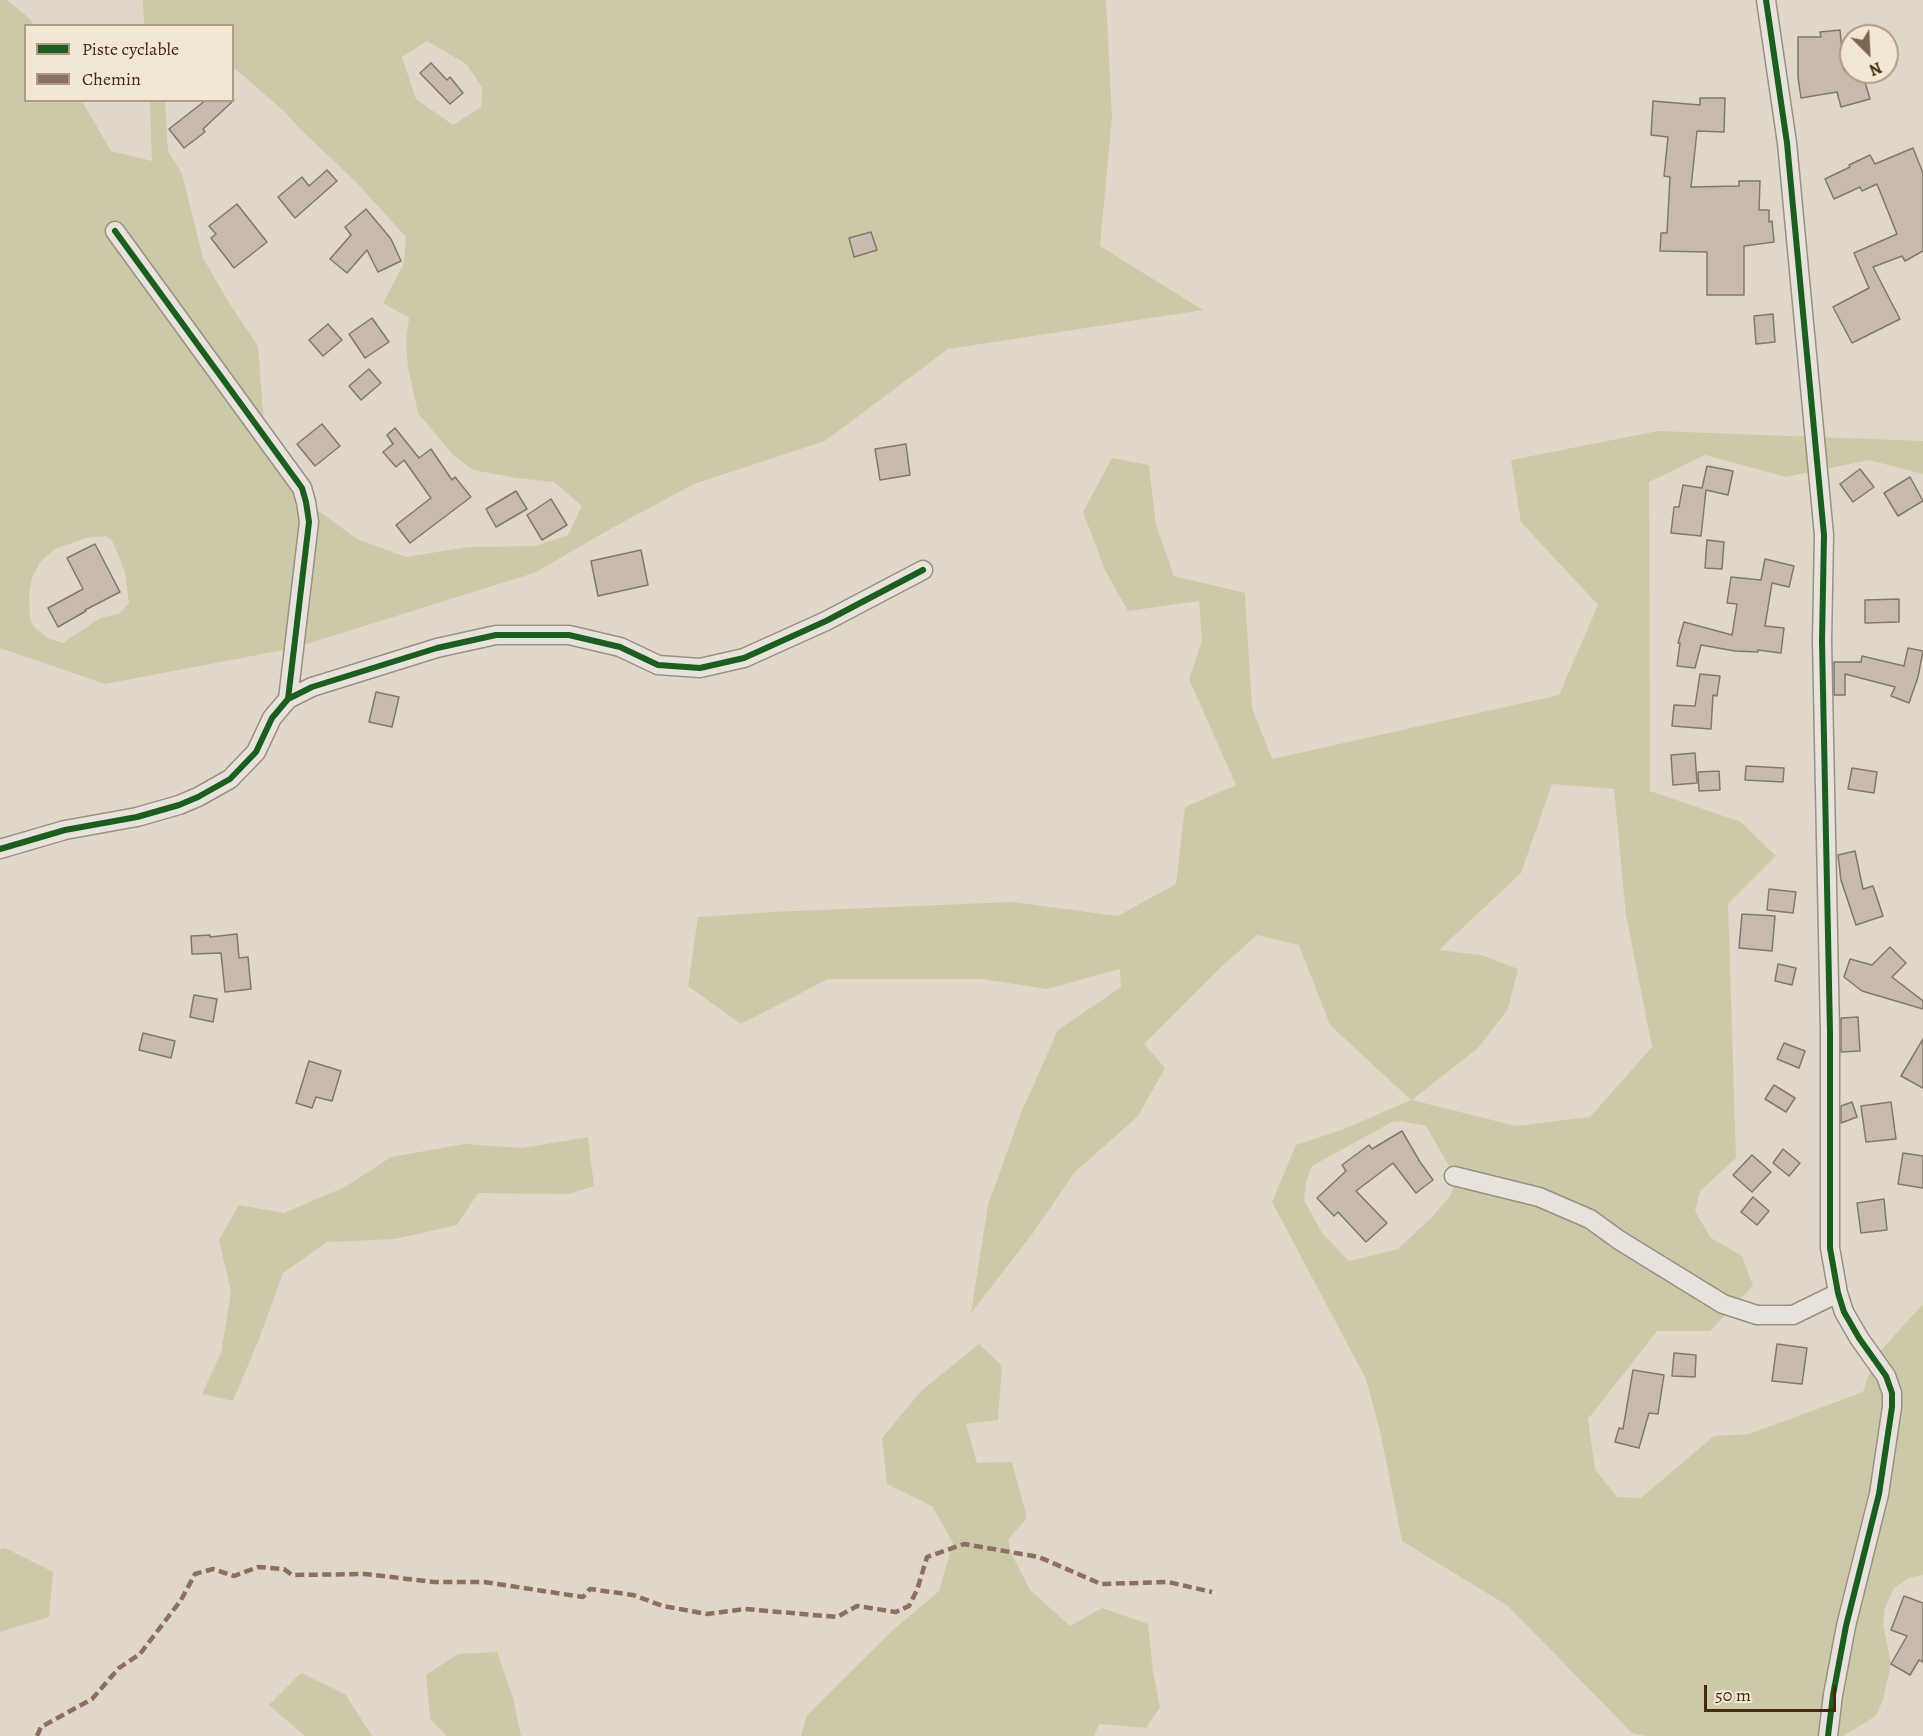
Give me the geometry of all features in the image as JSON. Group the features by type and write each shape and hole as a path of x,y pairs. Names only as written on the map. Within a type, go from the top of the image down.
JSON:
{"street":[{"path":"1766,0 1787,143 1824,536 1822,641 1830,1032 1830,1248 1838,1293 1844,1312 1886,1377 1892,1393 1879,1494 1846,1626 1828,1736"},
{"path":"115,231 302,488 309,522 288,699"},
{"path":"0,849 65,830 137,817 198,797 230,779 256,752 272,718 288,699 312,687 437,648 496,635 569,635 620,647 658,665 700,668 744,658 826,621 923,570"},
{"path":"1454,1176 1539,1197 1590,1219 1619,1240 1723,1304 1756,1315 1793,1315 1838,1293"}],"shaded area":[{"path":"0,0 7,0 33,24 24,24 24,102 83,102 111,151 152,161 150,102 165,102 168,151 182,174 203,258 258,346 265,438 306,502 357,539 406,557 468,547 536,546 568,535 582,506 554,482 473,470 453,455 418,413 408,367 406,343 409,318 383,303 404,263 406,237 356,182 285,112 234,68 234,24 144,24 143,0 1106,0 1112,117 1100,246 1203,310 948,349 825,441 694,484 534,573 294,648 105,684 0,648","holes":["427,41 466,64 482,87 481,107 453,125 416,99 402,57","105,536 112,540 125,572 129,603 119,614 100,618 63,643 48,638 34,627 30,619 29,594 32,578 40,562 55,549 86,538"]},
{"path":"1658,431 1923,441 1923,474 1869,460 1786,477 1705,455 1649,482 1650,791 1741,822 1776,856 1728,904 1736,1158 1700,1191 1695,1211 1711,1238 1742,1256 1753,1286 1710,1331 1657,1331 1588,1419 1595,1469 1617,1497 1641,1498 1714,1436 1749,1434 1863,1392 1874,1358 1923,1304 1923,1575 1909,1578 1894,1588 1885,1608 1883,1624 1891,1664 1883,1700 1876,1716 1843,1736 1646,1736 1632,1733 1508,1606 1402,1541 1380,1431 1366,1379 1272,1202 1296,1145 1344,1129 1411,1100 1330,1025 1299,945 1257,935 1219,969 1144,1044 1165,1068 1138,1116 1074,1173 1033,1233 971,1313 988,1205 1021,1113 1058,1030 1121,987 1120,969 1047,989 982,979 828,979 741,1024 688,986 698,917 1012,902 1118,916 1176,884 1185,807 1236,785 1189,679 1202,641 1199,601 1128,611 1105,570 1083,512 1112,458 1149,465 1156,525 1174,576 1245,593 1252,708 1272,759 1559,695 1598,605 1521,522 1511,460","holes":["1552,784 1614,789 1626,915 1652,1047 1590,1117 1516,1126 1412,1100 1478,1048 1508,1009 1518,969 1481,955 1439,950 1521,873","1401,1121 1426,1126 1448,1164 1453,1189 1433,1216 1398,1249 1349,1261 1322,1233 1304,1200 1306,1182 1312,1166 1392,1122"]},
{"path":"588,1137 594,1186 570,1194 478,1193 457,1225 395,1239 327,1242 283,1273 233,1401 202,1394 221,1353 231,1292 219,1240 239,1205 284,1213 345,1187 391,1157 465,1144 522,1148"},
{"path":"979,1344 1002,1366 998,1420 966,1424 977,1463 1012,1462 1027,1518 1008,1540 1011,1553 1030,1590 1070,1626 1102,1608 1148,1624 1153,1672 1160,1707 1146,1728 1099,1724 1094,1736 801,1736 807,1715 893,1630 939,1591 953,1543 932,1506 887,1484 882,1438 921,1391"},
{"path":"5,1548 53,1572 49,1617 0,1632 0,1549"},
{"path":"497,1652 513,1698 521,1736 447,1736 430,1719 426,1675 458,1654"},
{"path":"301,1673 345,1694 372,1736 305,1736 269,1705"}],"building":[{"path":"1839,30 1839,84 1866,84 1870,99 1841,107 1837,92 1801,98 1798,77 1798,37 1821,37 1820,32"},
{"path":"431,63 447,80 450,77 463,93 450,104 420,73"},
{"path":"1700,98 1725,98 1724,132 1697,131 1691,187 1739,186 1739,181 1760,181 1759,210 1769,210 1769,222 1772,221 1774,242 1744,246 1744,295 1707,295 1707,252 1660,251 1661,233 1667,233 1670,177 1664,176 1668,137 1651,135 1653,101 1700,105"},
{"path":"203,102 232,102 203,129 205,132 184,148 169,129"},
{"path":"1913,148 1923,173 1923,251 1905,261 1902,256 1873,267 1900,319 1852,343 1833,307 1869,288 1854,253 1897,234 1877,184 1862,191 1860,187 1834,199 1825,179 1870,155 1875,164"},
{"path":"327,170 337,181 295,218 278,197 302,177 309,186"},
{"path":"237,204 267,242 234,268 211,238 216,234 209,226"},
{"path":"366,209 391,239 401,261 378,272 367,250 347,273 330,259 351,235 345,227"},
{"path":"871,232 877,250 854,257 849,238"},
{"path":"1773,314 1775,342 1756,344 1754,316"},
{"path":"372,318 389,342 365,358 349,334"},
{"path":"328,324 342,340 323,356 309,340"},
{"path":"369,369 381,383 361,400 349,386"},
{"path":"322,424 340,446 315,466 297,444"},
{"path":"395,428 419,458 431,449 452,480 455,477 471,497 410,543 396,525 431,498 404,460 396,467 383,452 393,444 387,435"},
{"path":"906,444 910,475 880,480 875,449"},
{"path":"1707,466 1733,471 1728,495 1706,490 1701,536 1671,533 1674,507 1679,507 1683,485 1702,488"},
{"path":"1860,469 1874,487 1853,502 1840,484"},
{"path":"1910,477 1923,501 1898,516 1884,493"},
{"path":"516,491 527,509 496,527 486,509"},
{"path":"551,499 567,525 542,540 527,515"},
{"path":"1707,540 1724,542 1722,569 1705,568"},
{"path":"95,544 120,592 58,627 48,608 83,589 67,558"},
{"path":"641,550 648,585 598,596 591,561"},
{"path":"1765,559 1794,566 1789,587 1772,583 1765,626 1784,628 1781,653 1758,650 1758,652 1735,651 1701,645 1695,668 1677,666 1680,643 1678,643 1684,622 1732,635 1737,604 1727,603 1731,577 1761,580"},
{"path":"1899,599 1899,622 1865,623 1865,600"},
{"path":"1908,648 1923,651 1918,677 1909,703 1891,696 1895,687 1845,674 1845,695 1834,695 1834,662 1861,662 1862,656 1904,666"},
{"path":"1700,674 1720,676 1717,696 1713,695 1711,729 1672,726 1674,705 1695,706"},
{"path":"376,692 399,697 392,727 369,722"},
{"path":"1695,753 1697,783 1673,785 1671,755"},
{"path":"1746,766 1784,768 1783,782 1745,780"},
{"path":"1852,768 1877,772 1874,793 1848,789"},
{"path":"1719,771 1720,790 1699,791 1698,772"},
{"path":"1855,851 1863,889 1873,886 1883,916 1856,925 1841,880 1838,855"},
{"path":"1769,889 1796,892 1793,913 1767,910"},
{"path":"1742,914 1775,916 1772,951 1739,948"},
{"path":"237,934 239,958 248,957 251,989 225,992 221,953 192,954 191,936 210,935 210,937"},
{"path":"1890,947 1906,963 1892,977 1923,1001 1923,1009 1862,991 1844,977 1850,959 1872,965"},
{"path":"1778,964 1796,968 1792,985 1775,981"},
{"path":"194,995 217,999 213,1022 190,1017"},
{"path":"1858,1017 1860,1051 1841,1052 1841,1018"},
{"path":"143,1033 175,1041 171,1058 139,1050"},
{"path":"1923,1039 1923,1088 1901,1076"},
{"path":"1784,1043 1805,1051 1799,1068 1777,1059"},
{"path":"309,1061 341,1071 332,1101 316,1097 312,1108 296,1103"},
{"path":"1774,1085 1795,1098 1786,1112 1765,1099"},
{"path":"1852,1102 1857,1117 1841,1123 1841,1106"},
{"path":"1891,1102 1896,1139 1866,1142 1861,1106"},
{"path":"1402,1131 1433,1180 1416,1193 1393,1163 1356,1191 1387,1223 1366,1242 1338,1212 1334,1216 1317,1198 1346,1171 1342,1165 1369,1145 1372,1149"},
{"path":"1783,1149 1800,1163 1789,1176 1773,1163"},
{"path":"1903,1153 1923,1156 1923,1188 1898,1184"},
{"path":"1752,1155 1771,1172 1752,1192 1733,1175"},
{"path":"1753,1197 1769,1211 1757,1225 1741,1212"},
{"path":"1884,1199 1887,1230 1861,1233 1857,1203"},
{"path":"1777,1344 1807,1348 1802,1384 1772,1381"},
{"path":"1674,1353 1696,1355 1695,1377 1672,1376"},
{"path":"1633,1370 1664,1375 1658,1414 1649,1413 1639,1448 1615,1442 1619,1428 1623,1429"},
{"path":"1904,1596 1923,1603 1923,1662 1919,1660 1910,1675 1891,1664 1907,1636 1891,1630"}],"marked path":[{"path":"37,1736 41,1727 92,1699 119,1668 140,1654 181,1600 195,1574 213,1569 234,1576 258,1567 284,1569 292,1575 365,1574 434,1582 484,1582 583,1597 590,1589 633,1595 663,1606 707,1614 745,1609 837,1617 857,1606 896,1612 909,1606 917,1590 927,1557 964,1544 1039,1557 1101,1584 1168,1582 1212,1592"}],"cycle path":[{"path":"1766,0 1787,143 1824,535 1822,641 1830,1032 1830,1248 1838,1293 1844,1312 1886,1376 1892,1393 1879,1494 1846,1626 1828,1736"},
{"path":"115,231 302,488 309,522 288,699"},
{"path":"0,849 65,830 137,817 198,797 230,779 256,752 272,718 288,699 312,687 437,648 496,635 569,635 620,647 658,665 700,668 744,658 826,621 923,570"}]}
